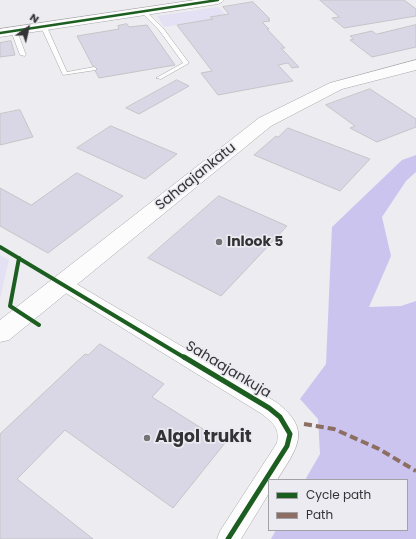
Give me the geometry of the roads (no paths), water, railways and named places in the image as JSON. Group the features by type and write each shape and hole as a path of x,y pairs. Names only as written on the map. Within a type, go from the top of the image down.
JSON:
{"main road":[{"name":"Sahaajankatu","path":"0,333 265,122 336,86 416,65"}],"street":[{"path":"0,33 218,0"},
{"name":"Sahaajankuja","path":"62,283 269,408 280,417 285,424 290,434 287,446 228,539"}],"lane":[{"path":"143,12 161,29 186,63 159,78"},
{"path":"44,26 65,74 94,69"},
{"path":"14,31 23,55"}],"place":[{"name":"Inlook 5","path":"219,242"},
{"name":"Algol trukit","path":"147,438"}]}
